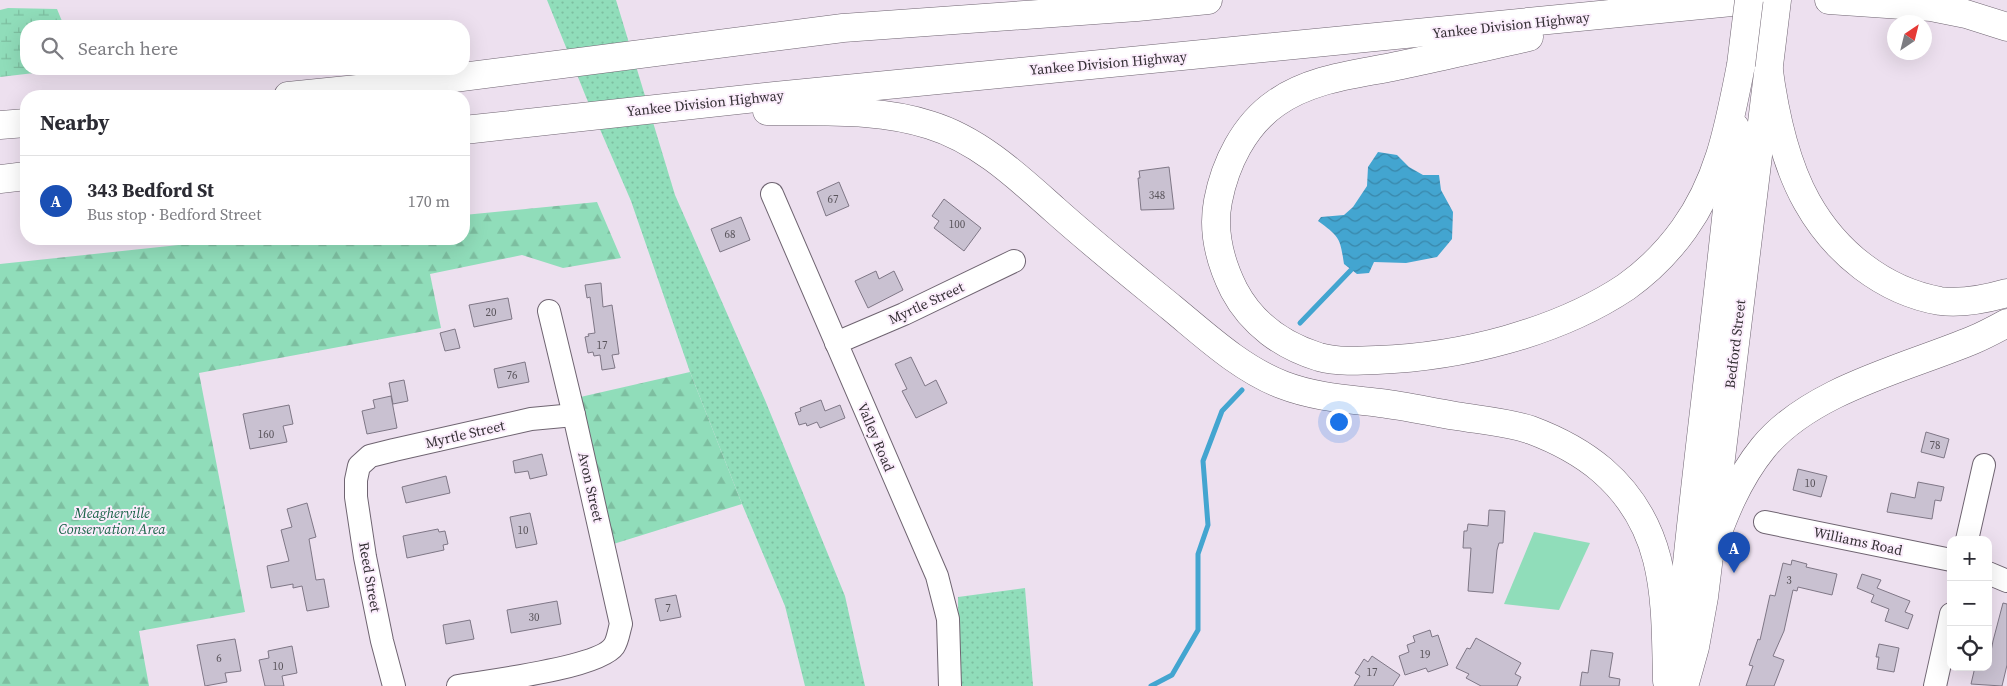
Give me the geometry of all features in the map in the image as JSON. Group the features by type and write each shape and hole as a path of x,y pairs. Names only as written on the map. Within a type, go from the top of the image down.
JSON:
{"main road":[{"path":"866,26 979,0"},
{"path":"348,90 866,26 1128,8 1208,0"},
{"name":"Yankee Division Highway","path":"470,129 939,79 1616,15 1751,0"},
{"name":"Bedford Street","path":"1751,0 1740,66 1726,227 1684,585 1678,655 1679,682 1682,686 1685,683 1694,647 1709,556 1777,0"},
{"path":"1829,0 1932,7 1966,14 2007,27"},
{"path":"1616,15 1494,46 1315,82 1275,103 1250,127 1231,159 1221,184 1217,206 1217,245 1221,262 1240,300 1253,317 1270,334 1296,347 1321,357 1352,361 1414,358 1472,347 1526,333 1578,314 1628,286 1658,258 1683,230 1705,196 1718,166 1740,66"},
{"path":"1768,64 1772,99 1782,135 1807,202 1825,229 1855,261 1876,277 1901,291 1941,301 1980,300 2007,292"},
{"path":"658,108 883,114 934,126 983,151 1011,172 1210,339 1258,374 1284,386 1323,396 1386,404 1528,429 1579,454 1602,470 1616,485 1649,533 1658,558 1665,600 1667,681 1670,686"},
{"path":"0,125 20,123"},
{"path":"0,179 20,177"},
{"path":"1709,556 1722,519 1738,484 1764,447 1784,426 1807,410 1840,393 1974,340 2007,323"}],"street":[{"name":"Valley Road","path":"772,194 937,576 948,619 950,686"},
{"name":"Myrtle Street","path":"836,343 904,314 1014,261"},
{"name":"Avon Street","path":"458,686 561,668 601,656 614,646 621,624 549,311"},
{"name":"Myrtle Street","path":"360,466 370,456 394,450 531,419 574,415"},
{"path":"1968,536 1984,464"},
{"name":"Reed Street","path":"360,466 356,480 356,497 365,557 382,641 394,686"},
{"name":"Williams Road","path":"1765,522 1947,559"},
{"path":"1992,575 2007,582"},
{"path":"1935,686 1948,626"}],"green space":[{"path":"547,0 616,0 675,195 765,400 845,596 865,686 805,686 785,606 690,372 631,201"},
{"path":"8,8 57,9 62,20 20,20 20,75 0,77 0,10"},
{"name":"Meagherville Conservation Area","path":"597,202 621,258 563,268 522,255 430,274 441,328 199,373 245,612 139,631 149,686 0,686 0,264 179,245 470,245 470,214"},
{"path":"690,372 742,504 607,546 576,398"},
{"path":"1534,532 1590,543 1559,610 1504,604"},
{"path":"1025,588 1033,686 959,686 958,597"}],"water":[{"path":"1378,152 1397,155 1409,167 1423,175 1439,175 1441,190 1453,212 1452,239 1437,257 1406,263 1374,262 1369,273 1357,274 1344,264 1338,239 1318,221 1321,217 1344,215 1353,207 1367,186 1368,167"}],"building":[{"path":"1169,167 1174,209 1141,210 1139,171"},
{"path":"839,182 849,206 826,216 817,192"},
{"path":"944,199 981,228 964,251 934,228 939,221 932,216"},
{"path":"741,217 750,240 720,252 711,229"},
{"path":"876,271 879,279 894,271 903,290 868,308 855,281"},
{"path":"601,283 603,307 612,305 619,354 612,355 615,368 602,370 600,355 594,356 593,352 588,353 585,337 589,336 588,334 595,333 590,297 587,298 585,285"},
{"path":"508,298 512,319 474,327 469,305"},
{"path":"455,329 460,348 445,351 440,333"},
{"path":"911,357 925,386 936,380 947,403 916,418 902,391 907,389 895,364"},
{"path":"525,362 529,382 498,388 494,369"},
{"path":"404,380 408,401 393,404 389,383"},
{"path":"391,396 397,428 367,434 362,411 375,408 373,400"},
{"path":"821,400 825,411 840,405 845,418 820,428 817,422 807,426 806,423 799,425 795,413 801,411 800,408"},
{"path":"289,405 293,424 283,426 287,442 250,449 243,414"},
{"path":"1926,432 1949,439 1944,458 1921,452"},
{"path":"542,454 547,475 530,479 528,471 515,473 513,461"},
{"path":"1798,469 1827,476 1821,497 1793,490"},
{"path":"446,476 450,493 406,503 402,487"},
{"path":"1918,482 1944,487 1941,501 1935,500 1932,519 1887,512 1891,493 1915,498"},
{"path":"307,503 316,537 309,539 316,580 324,579 329,607 307,611 302,586 293,588 293,584 271,588 267,566 289,561 281,530 292,527 287,509"},
{"path":"1489,510 1505,511 1503,543 1499,543 1497,550 1493,593 1468,591 1471,548 1463,548 1464,531 1467,531 1468,524 1488,526"},
{"path":"530,513 537,544 516,548 510,517"},
{"path":"438,529 439,532 445,531 448,544 443,545 444,550 407,558 403,536"},
{"path":"1792,560 1807,564 1806,567 1837,574 1832,595 1798,587 1797,591 1793,590 1784,631 1773,656 1784,660 1774,686 1746,686 1753,666 1749,665 1758,639 1760,640 1770,595 1775,596 1783,563 1791,565"},
{"path":"1862,574 1881,580 1877,588 1910,601 1905,612 1913,615 1908,629 1885,621 1889,609 1871,602 1874,595 1857,588"},
{"path":"676,595 681,617 660,621 655,599"},
{"path":"557,601 561,624 511,633 507,610"},
{"path":"2003,603 2007,604 2007,665 2002,686 1971,684 1974,671 1992,671 1993,641"},
{"path":"470,620 474,639 446,644 443,625"},
{"path":"1430,630 1432,637 1438,635 1448,665 1428,672 1426,668 1405,675 1399,656 1409,652 1407,645 1415,642 1413,636"},
{"path":"1476,638 1521,663 1515,674 1521,677 1517,686 1481,686 1466,678 1469,674 1456,668 1467,648 1470,649"},
{"path":"235,639 241,671 225,673 227,682 205,686 197,645"},
{"path":"1879,644 1899,648 1894,672 1877,669 1879,657 1876,657"},
{"path":"292,646 297,673 282,676 284,686 265,686 259,660 269,658 268,651"},
{"path":"1591,650 1613,653 1609,677 1620,679 1619,686 1580,686 1582,672 1588,673"},
{"path":"1372,656 1400,675 1393,686 1354,686 1360,676 1355,673 1364,659 1368,662"}],"waterway":[{"path":"1300,323 1351,270"},
{"path":"1151,686 1172,675 1198,630 1198,554 1208,525 1203,461 1222,411 1242,390"}],"place":[{"name":"343 Bedford St","path":"1734,573"}]}
